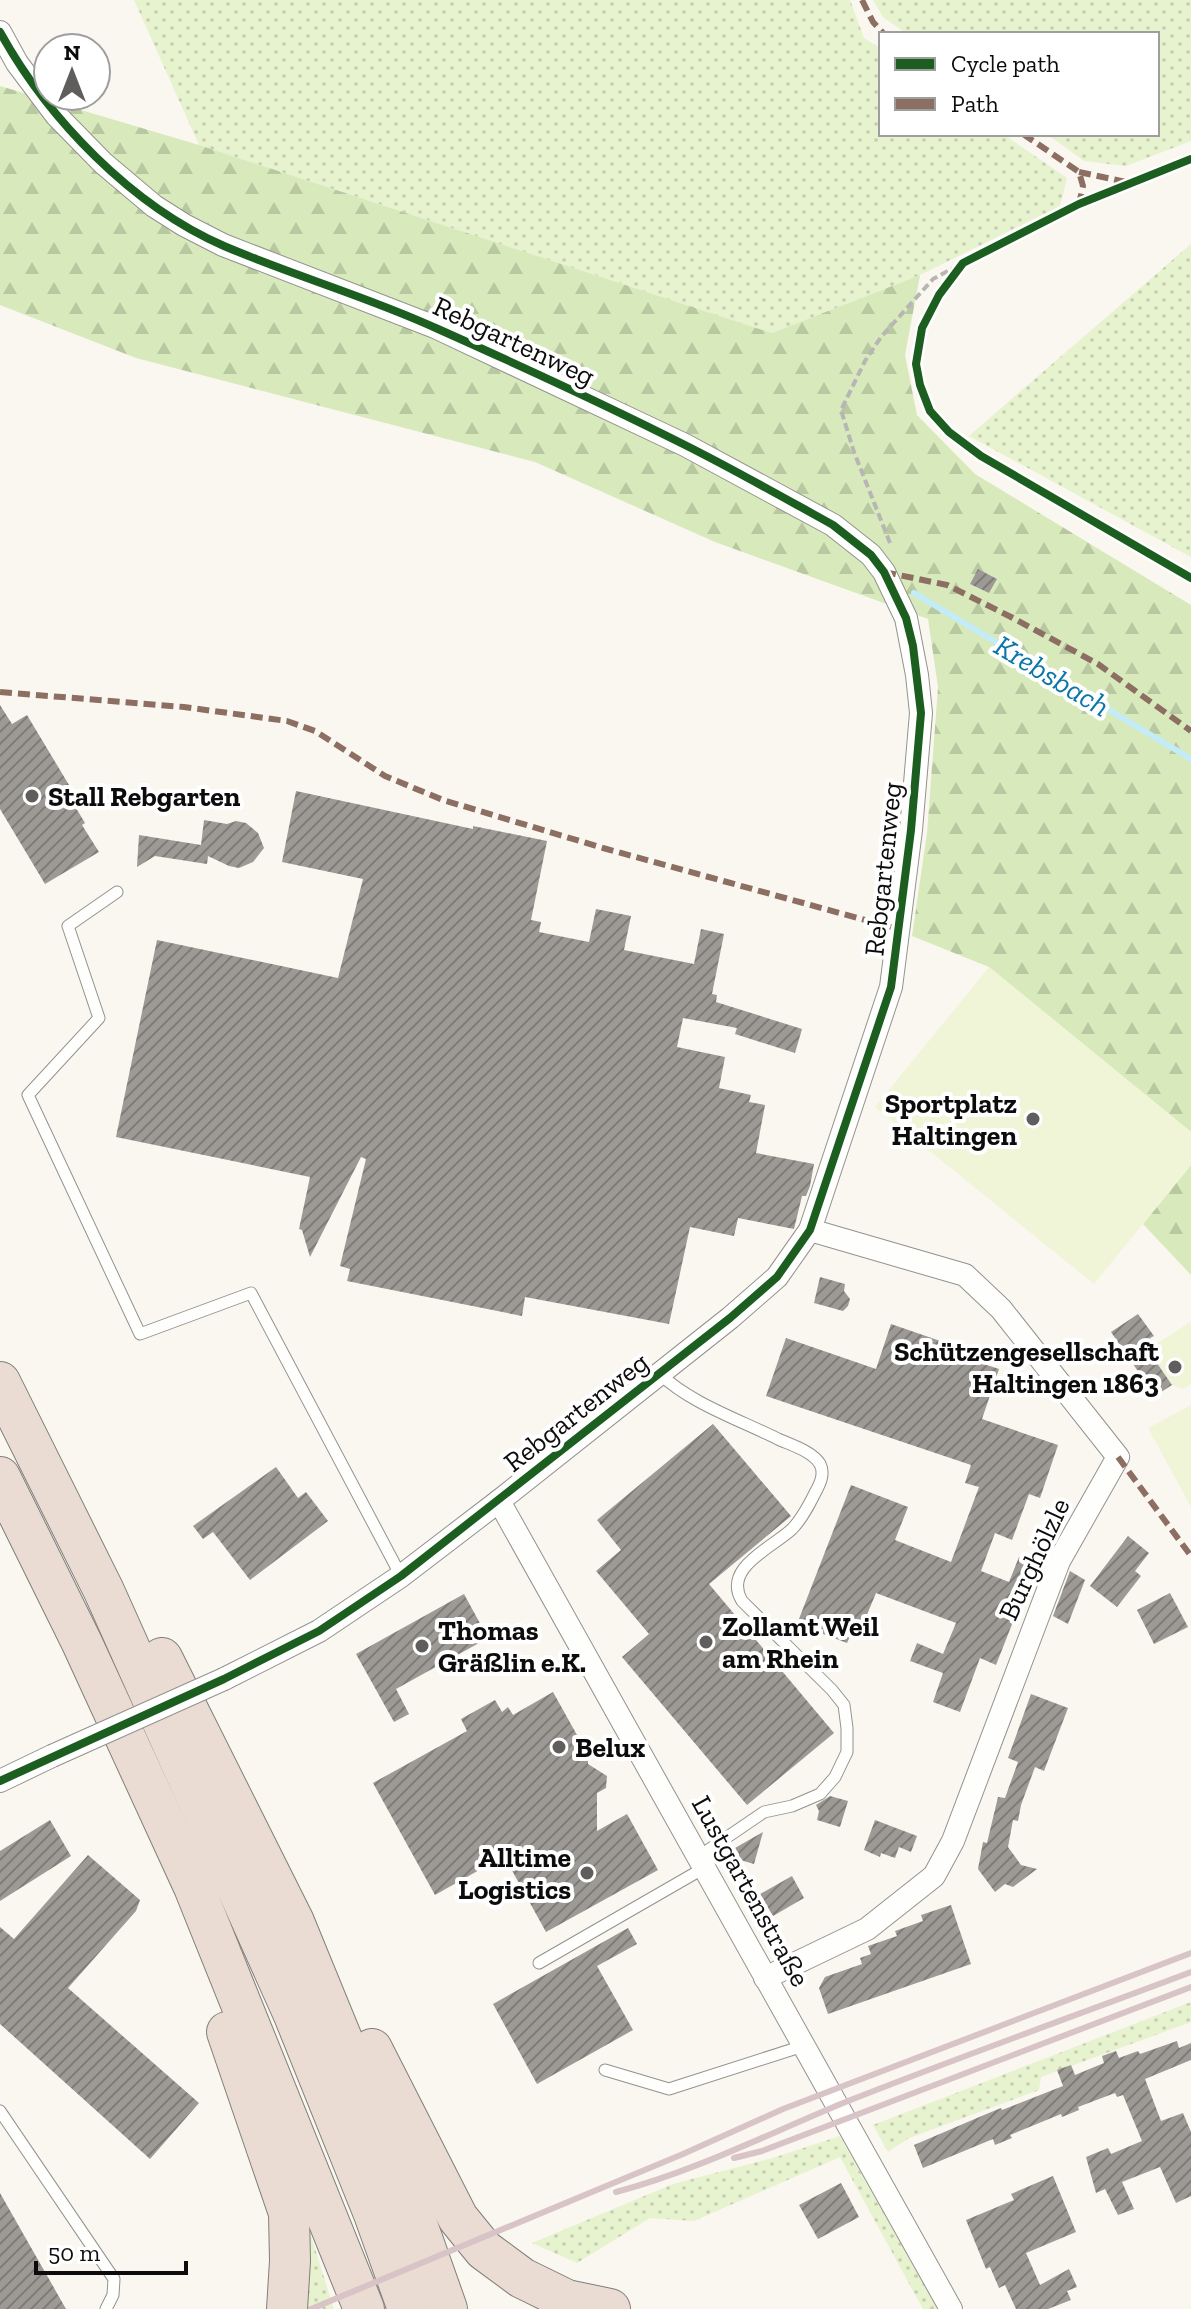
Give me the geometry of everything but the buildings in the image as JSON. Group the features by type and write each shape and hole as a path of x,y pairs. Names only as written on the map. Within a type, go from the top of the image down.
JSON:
{"highway":[{"path":"0,1382 104,1591 294,2015 374,2214 408,2309"},
{"path":"0,1477 82,1643 194,1887 364,2309"},
{"path":"104,1591 155,1645 294,1922 412,2210 447,2309"},
{"path":"294,1922 317,1942 458,2218 484,2250 522,2278 567,2300 610,2309"},
{"path":"225,1960 226,2028 289,2213 287,2309"}],"street":[{"name":"Rebgartenweg","path":"0,32 17,63 56,115 154,206 184,225 223,245 435,327 685,445 833,525 871,555 885,574 906,618 913,646 921,713 911,830 891,987 810,1230 777,1277 730,1318 499,1501 401,1576 319,1631 224,1679 0,1781"},
{"name":"Burghölzle","path":"765,1978 867,1929 934,1876 953,1841 1059,1561 1118,1457 1001,1309 965,1275 810,1230"},
{"name":"Lustgartenstraße","path":"499,1501 951,2309"}],"lane":[{"path":"117,892 68,926 99,1018 28,1095 140,1334 251,1293 401,1576"},
{"path":"539,1963 701,1863 764,1812 792,1806 820,1794 835,1777 847,1752 844,1705 790,1646 742,1601 737,1591 741,1572 793,1528 804,1513 820,1485 823,1475 820,1465 802,1450 684,1393 660,1374"},
{"path":"605,2070 669,2089 803,2046"},
{"path":"0,2111 114,2279 113,2295 106,2309"}],"path":[{"path":"885,574 891,564 892,549 841,410 865,361 881,337 933,279 963,263"}],"green space":[{"path":"134,0 850,0 864,38 879,48 879,136 1006,136 1067,178 1060,206 920,275 772,333 199,145"},
{"path":"873,0 1191,0 1191,141 1126,166 1084,161 1050,136 1159,136 1159,32 904,32 883,17"},
{"path":"0,86 32,95 32,112 88,112 199,145 772,333 920,275 905,355 917,415 975,474 1191,605 1191,1132 989,967 912,936 927,833 938,687 928,619 715,542 535,462 136,358 0,305"},
{"path":"1191,244 1191,557 969,436"},
{"name":"Sportplatz Haltingen","path":"989,967 1191,1132 1191,1165 1094,1284 875,1107"},
{"path":"1191,1165 1191,1275 1143,1224"},
{"name":"Schützengesellschaft Haltingen 1863","path":"1191,1321 1191,1384 1182,1389 1172,1385 1148,1350"},
{"path":"1191,1405 1191,1507 1148,1428"},
{"path":"1191,2002 1191,2022 1041,2077 1039,2090 909,2138 888,2152 873,2125"},
{"path":"840,2136 938,2309 923,2309 840,2157 694,2221 650,2218 577,2263 532,2243 673,2184 773,2158"},
{"path":"304,2231 311,2236 334,2309 299,2309"}],"waterway":[{"name":"Krebsbach","path":"914,593 1191,759"}],"railway":[{"path":"311,2309 683,2154 783,2109 1191,1953"},
{"path":"616,2192 705,2162 848,2101 1191,1972"},
{"path":"734,2158 762,2151 1191,1987"}],"marked path":[{"path":"862,0 873,22 882,32"},
{"path":"1026,136 1079,172 1083,186 1079,204"},
{"path":"1079,172 1126,182"},
{"path":"884,572 947,585 1011,617 1098,664 1191,731"},
{"path":"0,692 184,707 287,721 315,731 385,776 443,800 603,848 898,929"},
{"path":"1118,1457 1191,1556"}],"cycle path":[{"path":"0,32 42,97 96,157 125,184 190,229 250,257 412,317 531,371 704,455 833,525 871,555 884,572 906,618 913,646 921,713 911,830 891,987 810,1230 777,1277 730,1318 401,1576 319,1631 224,1679 0,1781"},
{"path":"1191,159 1079,204 963,263 939,295 922,328 916,364 930,411 949,432 981,456 1191,578"}],"place":[{"name":"Stall Rebgarten","path":"32,796"},
{"name":"Sportplatz Haltingen","path":"1033,1119"},
{"name":"Schützengesellschaft Haltingen 1863","path":"1175,1367"},
{"name":"Zollamt Weil am Rhein","path":"706,1642"},
{"name":"Thomas Gräßlin e.K.","path":"422,1646"},
{"name":"Belux","path":"559,1747"},
{"name":"Alltime Logistics","path":"587,1873"}]}
